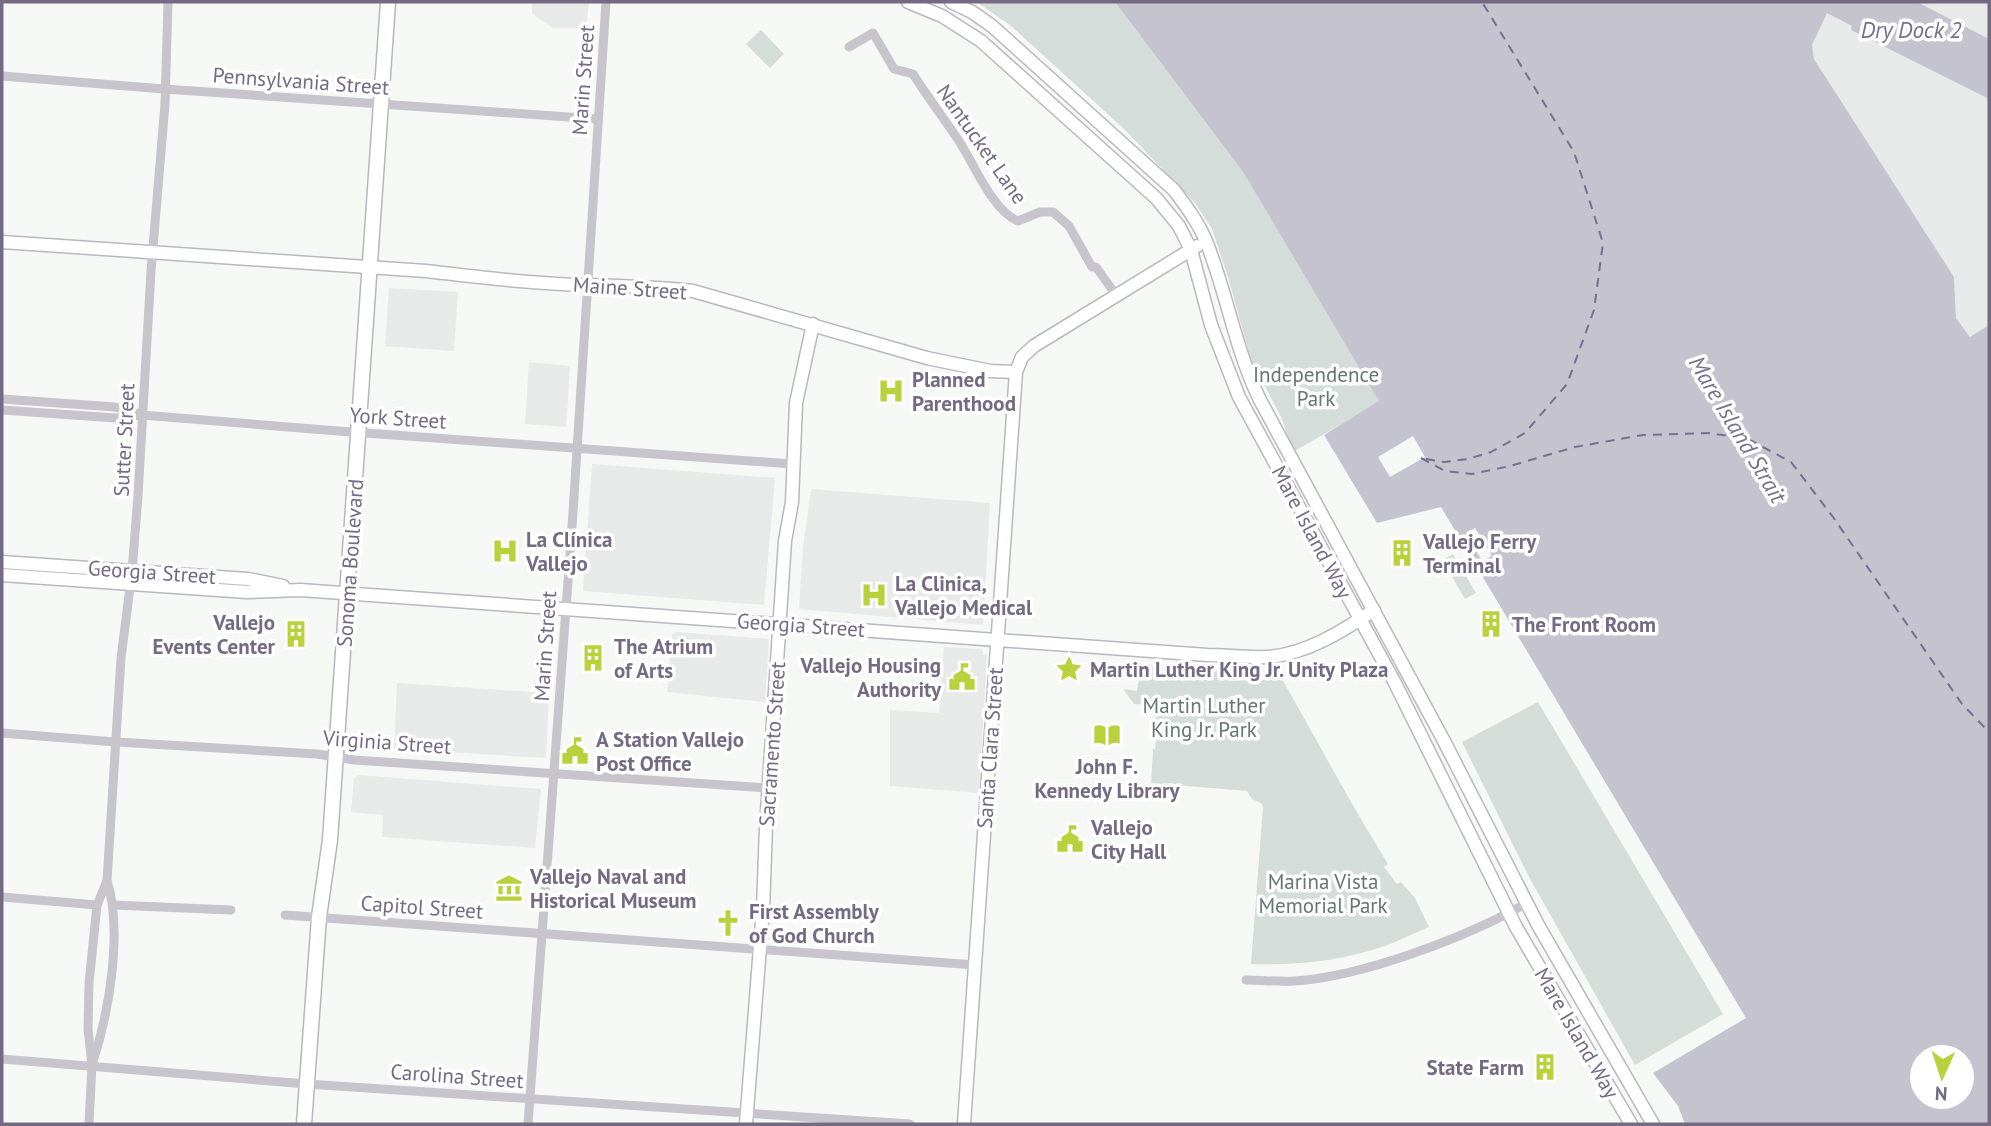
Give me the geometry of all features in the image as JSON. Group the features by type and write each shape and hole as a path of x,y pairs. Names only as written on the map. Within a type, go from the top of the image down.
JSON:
{"main road":[{"name":"Sonoma Boulevard","path":"304,1124 319,917 329,855 388,2"},
{"name":"Mare Island Way","path":"908,2 924,7 963,29 996,53 1156,198 1180,226 1191,250 1211,325 1239,397 1422,737 1509,913 1631,1124"},
{"name":"Mare Island Way","path":"951,2 972,12 999,33 1174,190 1193,217 1206,241 1249,378 1527,903 1653,1124"},
{"path":"1016,372 1022,357 1034,346 1206,241"},
{"name":"Maine Street","path":"2,242 587,285 631,285 693,292 938,361 990,371 1016,372"},
{"name":"Sacramento Street","path":"746,1118 760,950 785,541 792,502 797,396 813,324"},
{"name":"Santa Clara Street","path":"964,1124 1016,372"},
{"name":"Georgia Street","path":"2,562 131,577"},
{"name":"Georgia Street","path":"2,575 248,579 300,590 1206,655 1267,657 1302,649 1360,620 1374,610"}],"street":[{"name":"Sutter Street","path":"92,1065 104,1028 110,984 113,905 107,881 131,577 168,2"},
{"name":"Marin Street","path":"528,1124 566,608 606,2"},
{"name":"Nantucket Lane","path":"849,47 873,33 894,69 913,74 938,115 957,137 995,201 1009,218 1018,221 1040,212 1053,212 1069,226 1093,267 1097,267 1116,295"},
{"name":"Pennsylvania Street","path":"2,76 598,119"},
{"path":"2,399 115,407 142,415"},
{"name":"York Street","path":"2,410 115,418 142,415 793,464"},
{"name":"Virginia Street","path":"2,733 769,788"},
{"name":"Sutter Street","path":"89,1124 92,1065 88,1029 89,983 97,905 107,881"},
{"path":"2,897 97,905"},
{"path":"1246,980 1295,981 1337,974 1406,956 1527,903"},
{"path":"113,905 230,910"},
{"name":"Capitol Street","path":"285,915 976,965"},
{"name":"Carolina Street","path":"2,1059 307,1084 530,1098 746,1118 910,1124"}],"shaded area":[{"path":"532,2 589,2 586,28 553,28 532,14"},
{"path":"1854,2 1989,2 1989,361 1956,318 1954,277 1814,59 1812,45 1826,13"},
{"path":"389,288 458,292 454,351 385,346"},
{"path":"529,362 570,366 566,427 525,424"},
{"path":"592,464 775,478 764,605 583,591"},
{"path":"811,489 990,503 983,625 799,609"},
{"path":"676,632 769,639 765,702 667,692 672,634"},
{"path":"944,647 982,649 983,655 987,654 979,793 890,786 890,710 939,713"},
{"path":"397,683 549,693 546,758 394,749"},
{"path":"358,775 541,789 535,848 382,837 383,815 351,812 354,779"}],"green space":[{"name":"Independence Park","path":"977,2 1115,2 1243,172 1380,402 1293,452 1282,419 1250,357 1212,229 1195,203 1123,128 1011,26"},
{"path":"761,30 784,54 770,68 746,44"},
{"path":"1453,554 1476,593 1465,599 1442,560"},
{"name":"Marina Vista Memorial Park","path":"1135,665 1254,672 1277,670 1388,864 1384,867 1397,884 1401,882 1415,898 1429,927 1376,949 1341,958 1305,963 1251,964 1263,807 1252,799 1247,791 1151,783 1157,730 1154,729 1156,712 1146,711 1146,705 1134,704 1123,689 1137,691 1139,675"},
{"path":"1538,702 1723,1014 1635,1065 1529,877 1462,742"}],"water":[{"path":"1115,2 1917,2 1989,39 1989,99 1851,30 1852,26 1827,13 1812,45 1814,59 1954,277 1956,318 1970,337 1989,325 1989,1124 1685,1124 1678,1106 1653,1073 1746,1018 1441,507 1377,523 1324,435 1379,401 1243,172"}],"pier":[{"name":"Vallejo Ferry Terminal","path":"1413,436 1425,457 1390,477 1378,457"},
{"path":"1475,528 1492,556 1482,561 1466,533"}],"ferry route":[{"path":"1426,459 1444,462 1491,452 1525,433 1567,384 1594,310 1603,243 1574,152 1482,2"},
{"path":"1421,458 1445,471 1472,474 1575,447 1643,435 1709,433 1748,439 1791,462 1833,517 1962,704 1989,732"}],"place":[{"name":"Planned Parenthood","path":"891,391"},
{"name":"La Clínica Vallejo","path":"505,551"},
{"name":"Vallejo Ferry Terminal","path":"1402,553"},
{"name":"La Clinica, Vallejo Medical","path":"874,595"},
{"name":"The Front Room","path":"1491,624"},
{"name":"Vallejo Events Center","path":"296,634"},
{"name":"The Atrium of Arts","path":"593,658"},
{"name":"Martin Luther King Jr. Unity Plaza","path":"1069,669"},
{"name":"Vallejo Housing Authority","path":"962,677"},
{"name":"John F. Kennedy Library","path":"1107,735"},
{"name":"A Station Vallejo Post Office","path":"575,751"},
{"name":"Vallejo City Hall","path":"1070,839"},
{"name":"Vallejo Naval and Historical Museum","path":"509,888"},
{"name":"First Assembly of God Church","path":"728,923"},
{"name":"State Farm","path":"1545,1067"}],"water label":[{"name":"Dry Dock 2","path":"1911,29"},
{"name":"Mare Island Strait","path":"1738,429"}],"park label":[{"name":"Martin Luther King Jr. Park","path":"1204,717"}]}
